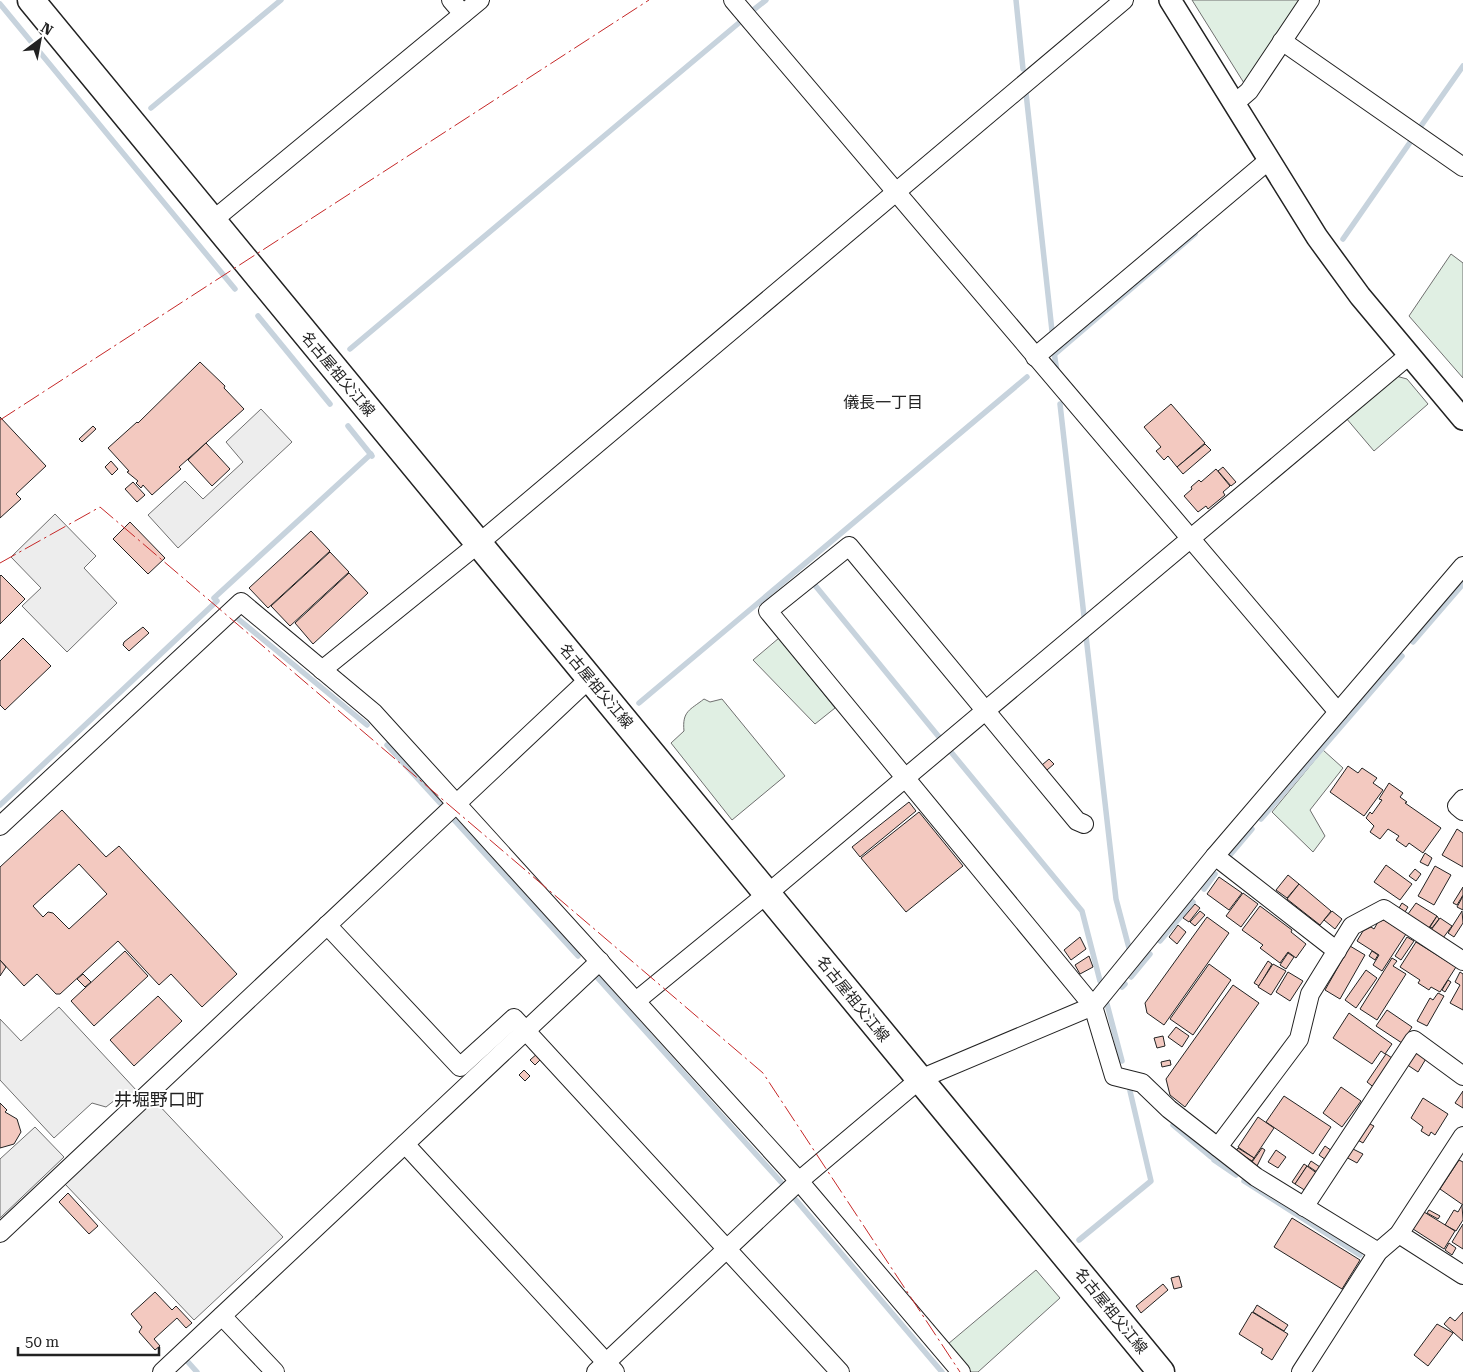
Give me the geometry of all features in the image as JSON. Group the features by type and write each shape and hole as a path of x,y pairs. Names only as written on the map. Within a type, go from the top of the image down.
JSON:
{"main road":[{"name":"名古屋祖父江線","path":"31,0 1161,1372"}],"street":[{"path":"451,0 463,14"},
{"path":"212,221 480,0"},
{"path":"733,0 1034,357 1338,712"},
{"path":"322,670 478,544 1124,0"},
{"path":"1170,0 1317,237 1360,296 1408,356 1463,419"},
{"path":"1234,104 1248,91 1310,0"},
{"path":"1282,41 1463,168"},
{"path":"1034,357 1269,160"},
{"path":"636,1001 767,894 1408,356"},
{"path":"1084,824 1077,821 848,546 768,612 1093,1006 1114,1076 1142,1083 1169,1108 1256,1177 1378,1252"},
{"path":"405,1144 606,1369 727,1249 799,1181 920,1079 1093,1006 1215,856 1463,566"},
{"path":"0,826 241,602 374,713 799,1181 962,1372"},
{"path":"0,1233 589,679"},
{"path":"1463,799 1457,806 1463,811"},
{"path":"1215,856 1336,951"},
{"path":"1218,1147 1299,1039 1310,994 1352,926 1384,909 1463,960"},
{"path":"327,925 460,1067 514,1018 840,1372"},
{"path":"162,1372 600,961"},
{"path":"1304,1207 1414,1040 1463,1076"},
{"path":"1301,1372 1378,1252 1399,1234 1463,1136"},
{"path":"1399,1234 1463,1275"},
{"path":"222,1316 275,1372"}],"green space":[{"path":"1192,0 1300,0 1244,83"},
{"path":"1451,254 1463,263 1463,378 1409,316"},
{"path":"1396,376 1407,379 1428,404 1374,451 1346,418"},
{"path":"779,638 835,708 815,724 753,660"},
{"path":"704,699 710,702 722,699 785,776 732,820 671,743 684,731 684,719 688,712"},
{"path":"1323,750 1343,768 1310,810 1325,836 1313,852 1272,812"},
{"path":"1036,1270 1060,1298 978,1372 971,1372 948,1344"}],"shaded area":[{"path":"261,409 292,442 178,548 148,515 185,481 203,499 243,462 226,442"},
{"path":"55,514 96,556 84,568 117,603 67,652 22,606 41,588 11,557"},
{"path":"59,1007 137,1091 125,1101 120,1096 106,1107 92,1103 54,1138 0,1080 0,1019 21,1041"},
{"path":"154,1100 283,1237 194,1320 65,1184"},
{"path":"35,1127 64,1157 0,1218 0,1159"}],"building":[{"path":"200,362 225,386 224,388 244,409 179,467 181,469 152,495 143,485 141,488 136,483 138,481 127,472 129,471 108,448 138,423"},
{"path":"1171,404 1205,443 1177,467 1168,456 1164,460 1156,451 1161,447 1144,427"},
{"path":"0,417 46,466 16,494 21,499 0,518"},
{"path":"93,426 96,429 82,442 79,439"},
{"path":"206,443 230,469 212,486 188,460"},
{"path":"1205,444 1211,450 1183,474 1177,467"},
{"path":"111,461 118,469 112,475 105,467"},
{"path":"1223,467 1236,482 1231,486 1218,471"},
{"path":"1216,469 1230,486 1223,492 1225,495 1208,509 1206,506 1198,512 1184,496 1199,480 1201,482"},
{"path":"133,482 145,495 137,502 125,489"},
{"path":"130,522 165,558 148,574 113,539"},
{"path":"311,531 330,551 268,608 249,588"},
{"path":"330,552 349,572 290,626 271,606"},
{"path":"349,573 368,593 313,644 295,623"},
{"path":"0,576 25,599 0,624"},
{"path":"143,627 149,633 129,651 123,645 124,642"},
{"path":"23,638 51,666 5,710 0,705 0,661"},
{"path":"1049,759 1054,764 1047,770 1042,765"},
{"path":"1348,766 1358,773 1362,768 1377,778 1373,783 1383,790 1364,816 1330,792"},
{"path":"1389,783 1403,793 1400,797 1407,802 1405,803 1441,828 1423,853 1409,843 1406,847 1396,840 1399,836 1388,829 1380,839 1370,832 1374,826 1366,818 1370,812 1372,814 1382,800 1379,799"},
{"path":"909,802 916,811 860,857 852,847"},
{"path":"62,810 106,857 119,846 237,974 202,1007 171,974 159,985 118,941 60,994 56,994 37,974 24,986 0,960 0,867","holes":["79,864 107,894 69,929 53,913 48,912 43,917 33,906"]},
{"path":"919,812 963,866 906,912 861,858"},
{"path":"1457,829 1463,833 1463,867 1442,855"},
{"path":"1425,853 1432,858 1428,866 1420,862"},
{"path":"1386,865 1412,884 1400,900 1374,882"},
{"path":"1435,866 1451,875 1434,905 1418,896"},
{"path":"1415,869 1421,874 1416,881 1409,876"},
{"path":"1288,875 1299,884 1287,898 1276,890"},
{"path":"1219,877 1242,893 1229,910 1207,894"},
{"path":"1299,884 1331,911 1320,925 1287,899"},
{"path":"1463,887 1463,895 1457,905 1453,903"},
{"path":"1243,893 1258,904 1241,927 1226,916"},
{"path":"1463,896 1463,910 1457,907"},
{"path":"1402,903 1408,907 1405,912 1399,908"},
{"path":"1416,903 1437,916 1428,929 1408,914"},
{"path":"1195,904 1200,908 1189,922 1183,918"},
{"path":"1260,906 1292,930 1291,932 1306,944 1296,958 1288,952 1280,963 1260,948 1263,945 1242,930"},
{"path":"1200,911 1205,915 1195,926 1190,922"},
{"path":"1332,911 1342,919 1335,929 1324,920"},
{"path":"1462,911 1463,923 1454,937 1448,933"},
{"path":"1437,916 1439,919 1432,928 1430,927"},
{"path":"1207,917 1229,933 1164,1025 1147,1013 1145,1003"},
{"path":"1440,918 1452,926 1443,938 1431,930"},
{"path":"1384,920 1406,934 1382,971 1373,965 1379,955 1357,941 1363,931 1371,927 1374,929 1378,922"},
{"path":"1178,925 1186,932 1177,944 1169,937"},
{"path":"1080,937 1086,949 1071,960 1064,950"},
{"path":"1407,937 1414,941 1401,960 1395,956"},
{"path":"1416,942 1456,967 1440,992 1431,987 1429,990 1418,983 1420,980 1400,967"},
{"path":"1350,946 1365,955 1340,999 1325,990"},
{"path":"125,951 148,976 94,1026 71,1001"},
{"path":"1372,951 1378,955 1375,960 1369,956"},
{"path":"1288,953 1294,957 1286,969 1280,965"},
{"path":"1089,956 1093,967 1080,974 1075,965"},
{"path":"1392,958 1397,961 1393,966 1406,974 1377,1020 1360,1009"},
{"path":"0,960 6,967 0,976"},
{"path":"1268,961 1272,964 1259,986 1254,983"},
{"path":"1209,964 1231,980 1193,1035 1170,1019"},
{"path":"1273,964 1286,971 1271,995 1258,987"},
{"path":"1366,970 1377,978 1356,1008 1345,1000"},
{"path":"1288,972 1303,981 1290,1001 1276,992"},
{"path":"1460,972 1463,974 1463,1010 1450,1003 1460,985 1455,982"},
{"path":"83,974 91,982 85,987 77,979"},
{"path":"1448,980 1451,982 1445,992 1442,990"},
{"path":"1233,985 1259,1003 1185,1107 1170,1095 1166,1079"},
{"path":"1438,993 1444,996 1427,1026 1417,1021 1430,998 1433,1000"},
{"path":"158,996 182,1021 134,1066 110,1040"},
{"path":"1387,1010 1412,1027 1402,1043 1376,1026"},
{"path":"1349,1013 1392,1044 1385,1054 1381,1051 1372,1064 1333,1038"},
{"path":"1176,1027 1189,1036 1182,1047 1168,1037"},
{"path":"1163,1036 1165,1046 1157,1048 1154,1038"},
{"path":"1415,1050 1427,1057 1418,1072 1406,1064"},
{"path":"538,1053 542,1058 535,1065 530,1060"},
{"path":"1386,1054 1395,1060 1376,1089 1367,1082"},
{"path":"1170,1060 1171,1065 1162,1067 1161,1062"},
{"path":"524,1070 530,1076 525,1081 519,1075"},
{"path":"1341,1087 1361,1101 1342,1127 1323,1113"},
{"path":"1463,1091 1463,1108 1455,1103"},
{"path":"1284,1096 1331,1127 1313,1154 1266,1122"},
{"path":"1423,1098 1448,1114 1435,1135 1431,1132 1429,1136 1421,1131 1423,1127 1411,1118"},
{"path":"0,1103 7,1110 5,1112 17,1119 21,1132 14,1144 0,1148"},
{"path":"1258,1117 1274,1128 1254,1158 1238,1147"},
{"path":"1366,1122 1374,1126 1363,1143 1356,1139"},
{"path":"1325,1146 1332,1151 1326,1160 1319,1155"},
{"path":"1238,1148 1254,1158 1252,1161 1236,1151"},
{"path":"1262,1148 1265,1150 1257,1166 1252,1162"},
{"path":"1351,1148 1363,1154 1357,1163 1346,1157"},
{"path":"1276,1150 1286,1157 1278,1168 1268,1162"},
{"path":"1459,1160 1463,1162 1463,1205 1440,1189"},
{"path":"1311,1161 1320,1167 1317,1172 1308,1166"},
{"path":"1304,1164 1307,1166 1295,1184 1292,1182"},
{"path":"1307,1166 1318,1174 1306,1191 1295,1184"},
{"path":"68,1193 98,1226 89,1234 59,1202"},
{"path":"1462,1205 1463,1220 1456,1231 1445,1225 1454,1210 1458,1212"},
{"path":"1429,1210 1440,1216 1438,1219 1427,1213"},
{"path":"1424,1212 1455,1231 1444,1249 1413,1229"},
{"path":"1292,1218 1360,1260 1342,1289 1274,1247"},
{"path":"1463,1224 1463,1249 1452,1242"},
{"path":"1449,1243 1456,1248 1452,1255 1445,1250"},
{"path":"1179,1276 1182,1287 1174,1289 1171,1278"},
{"path":"1163,1284 1168,1290 1141,1313 1136,1306"},
{"path":"155,1292 172,1310 176,1306 192,1323 186,1328 177,1318 154,1339 160,1346 155,1350 139,1332 142,1327 131,1314"},
{"path":"1257,1305 1288,1325 1284,1331 1253,1312"},
{"path":"1252,1312 1288,1334 1272,1360 1261,1353 1263,1349 1239,1334"},
{"path":"1463,1312 1463,1341 1444,1324 1450,1317 1455,1321"},
{"path":"1437,1324 1453,1333 1428,1366 1414,1355"}],"waterway":[{"path":"151,108 281,0"},
{"path":"752,11 766,0"},
{"path":"1016,0 1023,69"},
{"path":"0,4 235,289"},
{"path":"350,349 740,22"},
{"path":"1421,126 1463,66"},
{"path":"1026,93 1052,331"},
{"path":"1343,239 1411,141"},
{"path":"1055,354 1195,234"},
{"path":"258,316 330,404"},
{"path":"1054,352 1057,372"},
{"path":"639,703 1027,377"},
{"path":"1060,404 1084,616"},
{"path":"348,426 372,456"},
{"path":"0,805 217,601 214,598 371,454"},
{"path":"814,584 939,737"},
{"path":"1413,642 1463,584"},
{"path":"237,618 367,725"},
{"path":"1086,636 1116,899 1129,948"},
{"path":"1261,819 1402,656"},
{"path":"387,745 440,803"},
{"path":"951,752 1082,911 1100,981"},
{"path":"455,821 578,956"},
{"path":"1230,855 1252,829"},
{"path":"1204,889 1215,874"},
{"path":"1160,941 1193,902"},
{"path":"1131,977 1150,954"},
{"path":"595,975 781,1182"},
{"path":"1122,987 1125,984"},
{"path":"1107,1004 1122,1061"},
{"path":"1079,1240 1151,1181 1130,1091"},
{"path":"1173,1125 1211,1157"},
{"path":"1214,1160 1236,1175"},
{"path":"1244,1181 1360,1255"},
{"path":"796,1200 942,1372"},
{"path":"188,1362 197,1372"}],"power":[{"path":"0,420 649,0"},
{"path":"0,563 100,507 763,1073 960,1372"}],"district":[{"name":"儀長一丁目","path":"883,402"},
{"name":"井堀野口町","path":"159,1099"}]}
